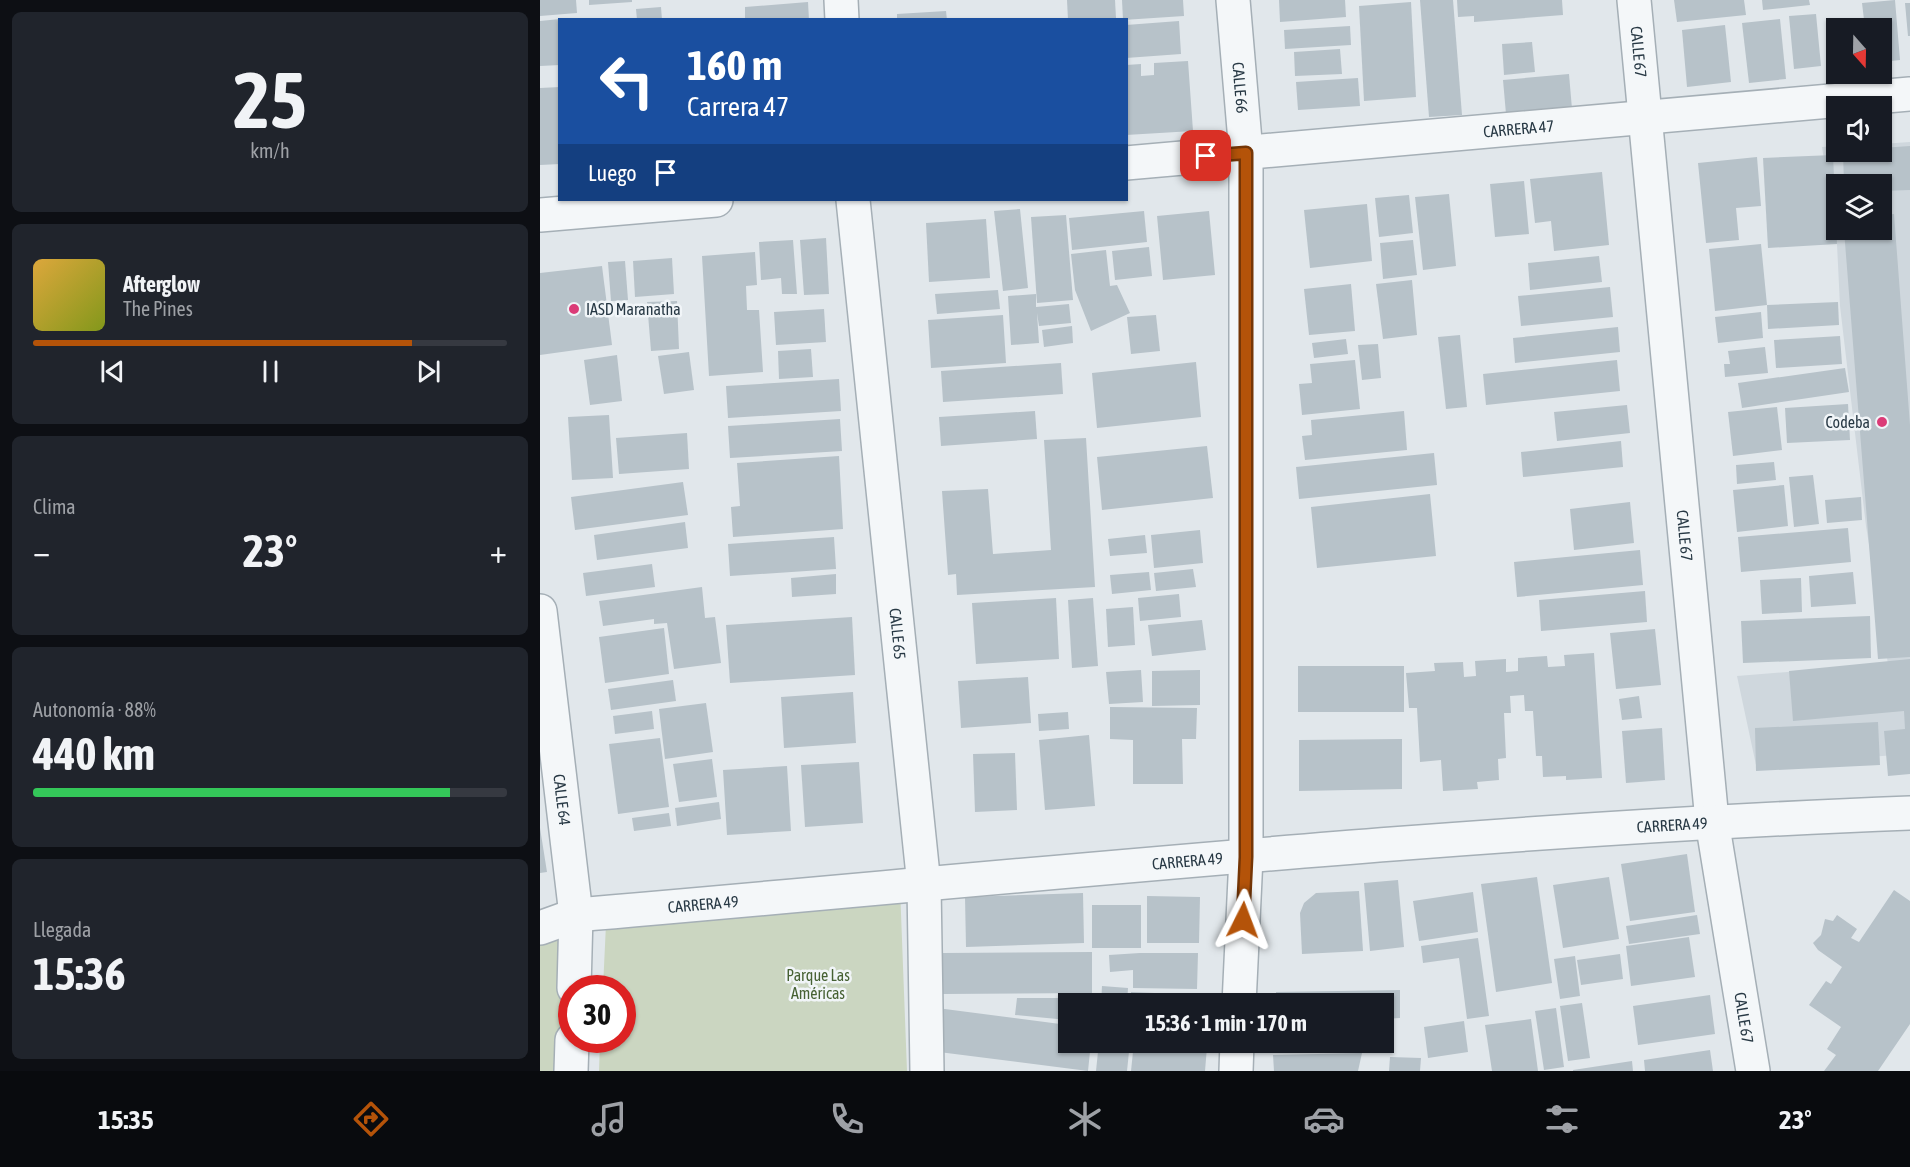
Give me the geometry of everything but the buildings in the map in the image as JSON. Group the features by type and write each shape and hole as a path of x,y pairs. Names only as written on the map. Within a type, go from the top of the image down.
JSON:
{"street":[{"path":"841,0 842,18"},
{"name":"CALLE 66","path":"1233,0 1246,153 1246,857 1240,993"},
{"name":"CALLE 67","path":"1634,0 1712,821 1753,1071"},
{"name":"CARRERA 47","path":"1128,163 1910,94"},
{"path":"540,215 704,201"},
{"name":"CALLE 65","path":"853,201 924,885 927,1071"},
{"name":"CALLE 64","path":"540,611 576,915 574,975"},
{"name":"CARRERA 49","path":"540,928 576,915 1246,857 1712,821 1910,813"},
{"path":"571,1071 572,1053"},
{"path":"1236,1071 1237,1053"}],"shaded area":[{"name":"Codeba","path":"1910,142 1910,754 1756,765 1737,676 1888,664 1866,526 1840,306 1836,240 1892,240 1892,174 1826,174 1822,147 1826,147 1826,162 1892,162 1892,143"}],"green space":[{"name":"Parque Las Américas","path":"900,887 907,1071 599,1071 600,1053 636,1053 636,975 604,975 606,924"},
{"path":"562,934 561,975 558,975 560,1071 540,1071 540,942"}],"place":[{"name":"IASD Maranatha","path":"574,309"},
{"name":"Codeba","path":"1882,422"}],"route":[{"path":"1206,156 1246,153 1246,857 1243,920"}]}
